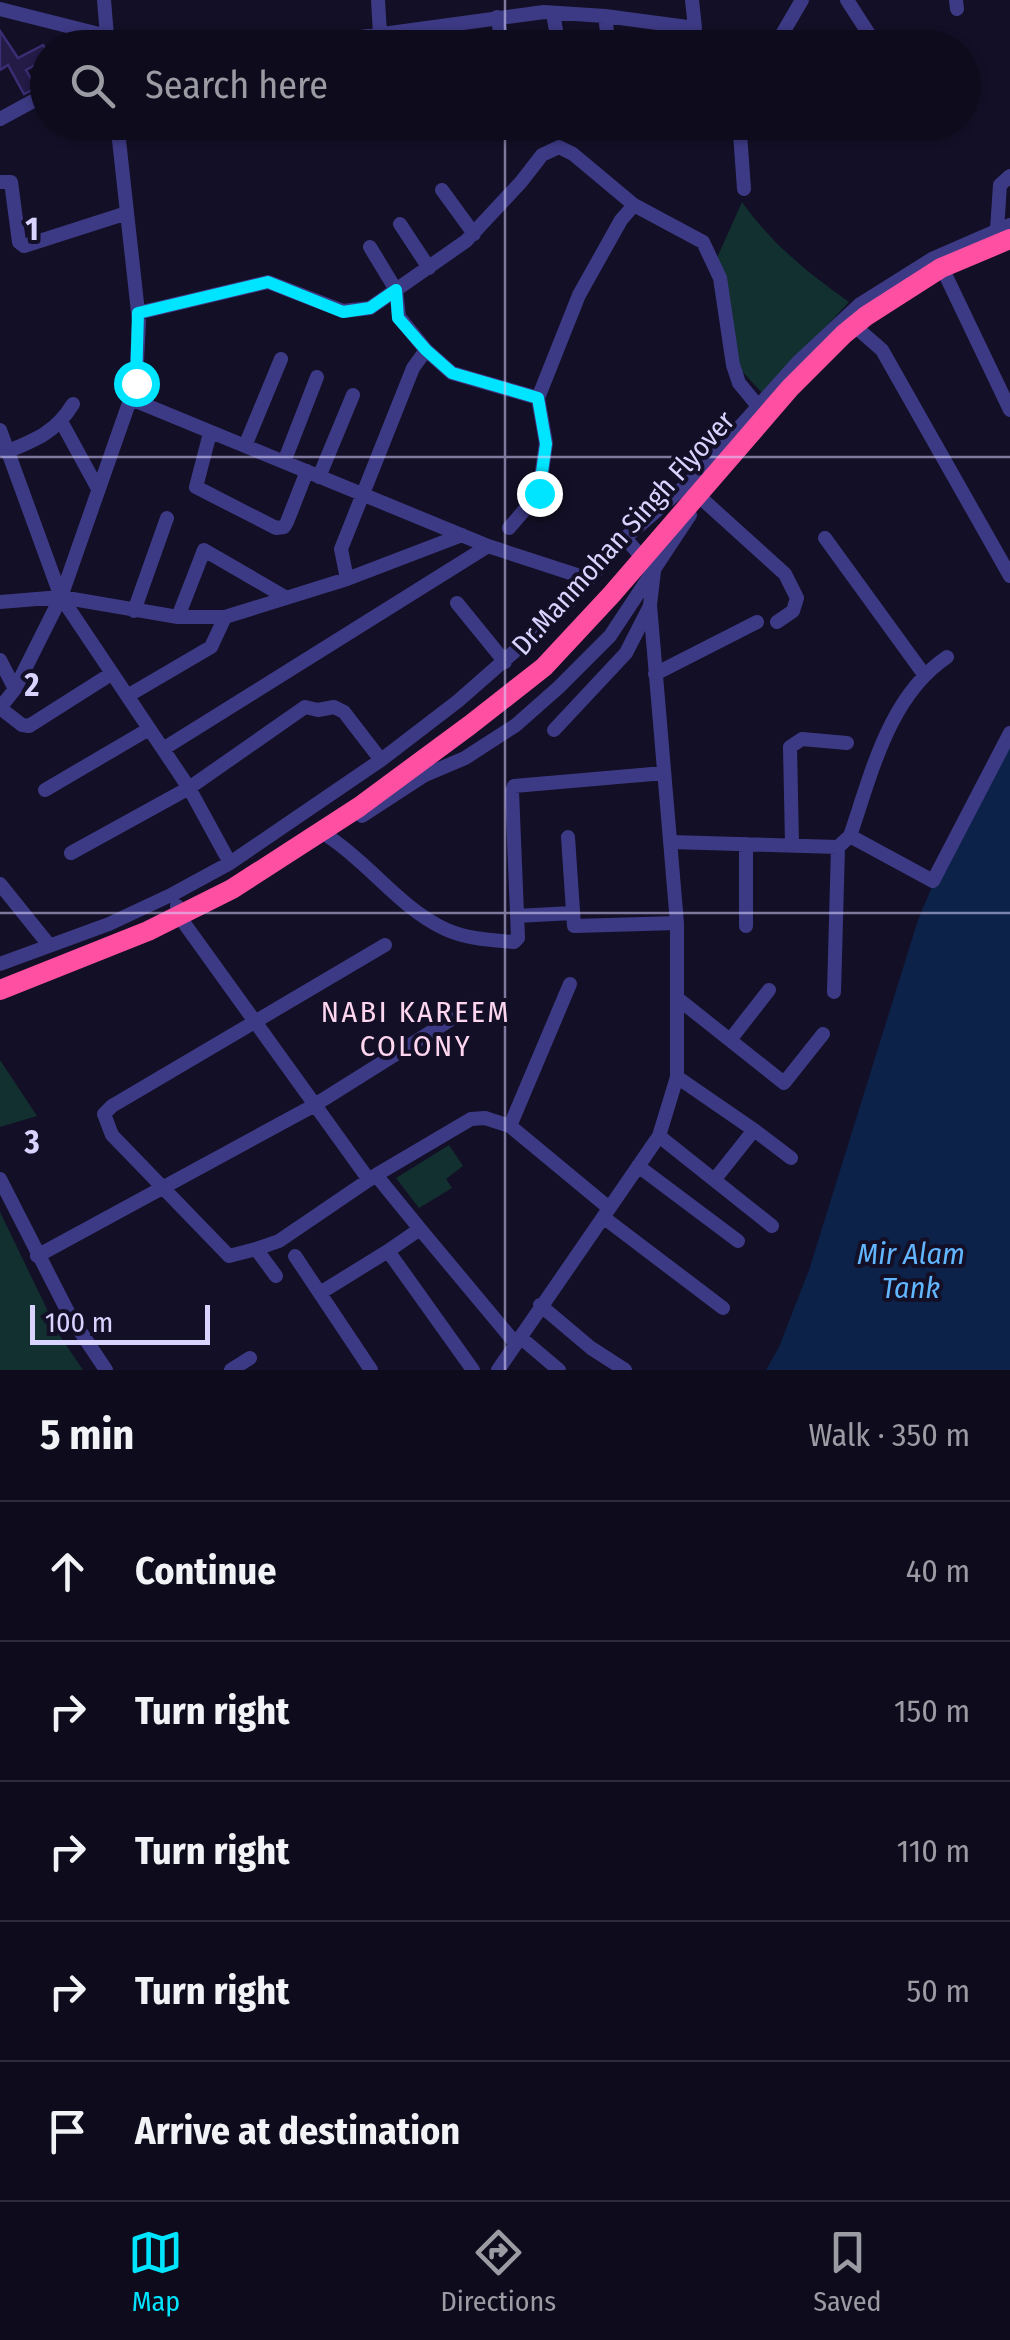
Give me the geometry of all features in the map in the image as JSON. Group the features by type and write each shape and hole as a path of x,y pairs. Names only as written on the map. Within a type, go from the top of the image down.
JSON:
{"highway":[{"name":"Dr.Manmohan Singh Flyover","path":"0,979 200,895 427,746 544,650 802,366 858,311 916,273 1007,234"},
{"name":"Dr.Manmohan Singh Flyover","path":"0,990 148,931 232,889 359,807 470,724 544,668 790,388 844,334 941,268 1007,234"}],"street":[{"path":"104,0 107,30"},
{"path":"378,0 389,30"},
{"path":"429,30 546,8 694,28 692,0"},
{"path":"784,30 802,0"},
{"path":"848,0 867,30"},
{"path":"4,7 72,30"},
{"path":"605,16 607,30"},
{"path":"497,18 500,30"},
{"path":"448,26 449,30"},
{"path":"0,119 30,103"},
{"path":"111,674 29,726 22,726 0,708 15,690 61,596 136,383 138,313 118,140"},
{"path":"740,140 744,189"},
{"path":"138,313 268,282 343,312 370,308 474,234 542,155 559,148 573,154 634,205 703,242 720,278 739,383 758,406"},
{"path":"1007,234 1000,185 1010,176"},
{"path":"0,182 11,182 19,242 24,246 127,214"},
{"path":"442,190 474,234"},
{"path":"509,528 539,493 546,444 538,398 578,295 621,220 634,205"},
{"path":"400,224 429,268"},
{"path":"0,1000 217,907 425,775 464,758 516,725 610,636 701,498 794,390 858,329 1007,234"},
{"path":"0,964 109,924 172,894 230,862 381,760 505,662 564,608 625,538 693,479 799,361 859,305 932,259 1007,234"},
{"path":"370,246 396,290 398,318 426,350 452,373 538,398"},
{"path":"945,274 1010,410"},
{"path":"858,329 882,350 1010,576"},
{"path":"348,580 340,549 413,368 426,350"},
{"path":"245,446 281,358"},
{"path":"284,462 317,377"},
{"path":"210,433 196,487 276,528 284,527 352,395"},
{"path":"131,399 462,536 589,578"},
{"path":"6,452 44,437 62,422 73,404"},
{"path":"62,422 98,488"},
{"path":"0,430 61,596 189,788 230,862"},
{"path":"701,498 785,574 797,598 793,612 777,622"},
{"path":"134,611 167,518"},
{"path":"0,602 61,596 134,611 225,617 348,580 462,536"},
{"path":"498,1370 659,1136 677,1076 677,923 650,605 654,571 625,538"},
{"path":"825,538 923,673"},
{"path":"163,748 488,546"},
{"path":"178,616 204,550 286,597"},
{"path":"457,604 505,662"},
{"path":"554,730 626,653 650,605"},
{"path":"129,696 212,647 225,617"},
{"path":"655,674 758,622"},
{"path":"834,992 838,847 850,836 886,732 923,673 947,657"},
{"path":"0,660 15,690"},
{"path":"71,853 189,788 305,707 318,710 334,706 344,712 381,760"},
{"path":"45,790 149,729"},
{"path":"850,836 934,881 1010,734"},
{"path":"792,843 790,747 802,739 847,743"},
{"path":"329,838 444,929 470,937 514,942 518,938 514,786 664,773"},
{"path":"568,837 572,922 577,926 677,923"},
{"path":"670,842 838,847"},
{"path":"746,844 746,926"},
{"path":"0,884 49,945"},
{"path":"172,894 184,923 313,1106 518,1340 560,1370"},
{"path":"517,916 572,913"},
{"path":"386,945 112,1106 104,1114 112,1135 229,1256 278,1241 372,1177 471,1119 484,1118 510,1126 606,1213 723,1308"},
{"path":"510,1126 570,984"},
{"path":"730,1040 769,990"},
{"path":"678,998 784,1083 823,1034"},
{"path":"37,1256 313,1106 474,1005"},
{"path":"677,1076 791,1158"},
{"path":"715,1179 754,1130"},
{"path":"659,1136 772,1226"},
{"path":"638,1166 738,1241"},
{"path":"0,1179 70,1316 106,1370"},
{"path":"320,1293 420,1229"},
{"path":"256,1248 276,1276"},
{"path":"388,1251 473,1370"},
{"path":"295,1256 371,1370"},
{"path":"540,1305 591,1348 625,1370"},
{"path":"231,1370 250,1358"}],"green space":[{"path":"742,202 791,257 849,302 763,394 738,367 716,260"},
{"path":"0,1060 37,1116 0,1127"},
{"path":"449,1145 463,1166 446,1179 452,1188 419,1208 396,1178"},
{"path":"0,1212 60,1336 83,1370 0,1370"}],"water":[{"name":"Mir Alam Tank","path":"1010,748 1010,1370 766,1370 809,1270 918,920 952,839"}],"building":[{"path":"0,31 18,58 30,52 30,68 26,70 30,91 24,94 8,65 0,70"}],"district":[{"name":"NABI KAREEM COLONY","path":"416,1029"}],"route":[{"path":"136,383 138,313 268,282 343,312 370,308 396,290 398,318 452,373 538,398 546,444 539,493"}]}
